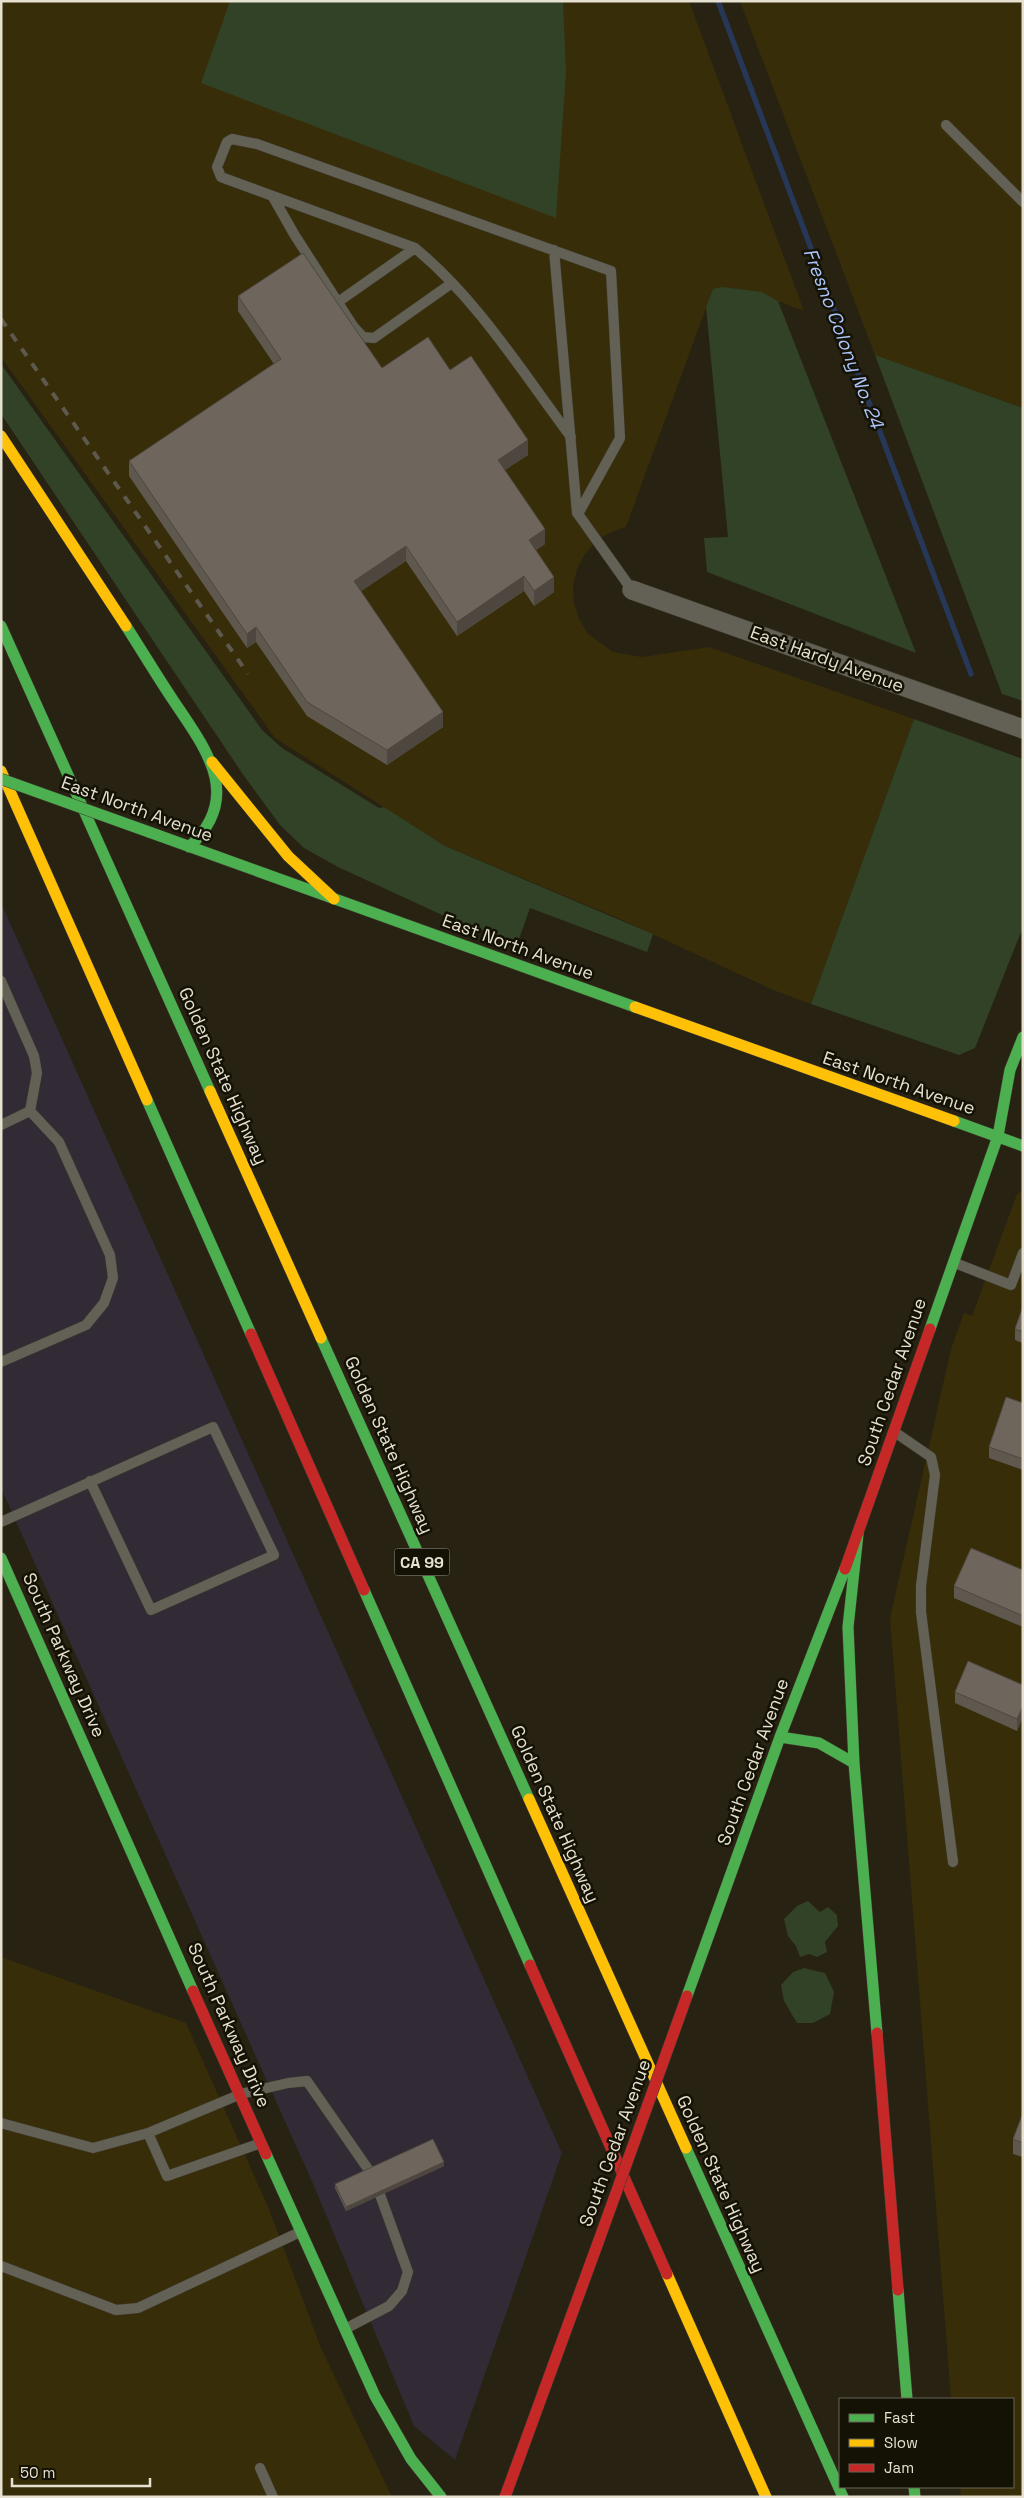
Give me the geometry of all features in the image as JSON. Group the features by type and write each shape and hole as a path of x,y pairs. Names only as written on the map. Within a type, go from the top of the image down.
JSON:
{"main road":[{"path":"1,436 138,644 208,756 288,856 334,899"},
{"name":"Golden State Highway","path":"1,626 843,2497"},
{"path":"189,847 204,834 216,812 217,786 208,756"},
{"path":"1,771 766,2497"},
{"name":"East North Avenue","path":"1,779 1023,1146"},
{"name":"South Cedar Avenue","path":"505,2497 780,1737 858,1534 952,1262 998,1136 1010,1070 1023,1037"},
{"path":"858,1534 848,1627 854,1763 907,2398"},
{"name":"South Parkway Drive","path":"1,1558 241,2094 344,2330 394,2433 427,2481 441,2497"},
{"path":"780,1737 804,1738 822,1742 837,1749 854,1763"},
{"path":"394,2433 411,2478"}],"street":[{"name":"East Hardy Avenue","path":"632,590 1023,729"}],"lane":[{"path":"946,125 1023,202"},
{"path":"571,437 488,323 439,268 415,248 221,177 217,167 227,142 232,139 257,144 611,270 620,438 578,514"},
{"path":"273,197 294,234 363,337 374,338 452,283"},
{"path":"338,302 415,248"},
{"path":"554,250 578,514 632,590"},
{"path":"1,981 34,1056 37,1074 30,1111"},
{"path":"1,1125 30,1111"},
{"path":"1,1362 86,1325 104,1303 113,1278 110,1255 59,1142 30,1111"},
{"path":"952,1262 1011,1285 1023,1253"},
{"path":"1,1522 90,1481 213,1426 274,1555 151,1610 90,1481"},
{"path":"894,1431 931,1457 936,1475 921,1586 921,1612 953,1862"},
{"path":"1,2123 93,2148 148,2133 241,2094 288,2083 307,2081 368,2169"},
{"path":"148,2133 167,2176 261,2142"},
{"path":"344,2330 389,2306 402,2290 408,2272 379,2192"},
{"path":"1,2266 116,2310 138,2308 301,2232"},
{"path":"260,2468 273,2497"}],"shaded area":[{"path":"1,1 689,1 804,311 761,292 713,289 626,527 611,532 596,541 585,554 577,569 573,586 574,603 579,619 588,634 613,652 642,657 709,647 914,719 811,1004 773,990 620,919 445,846 275,738 1,357"},
{"path":"740,1 1023,1 1023,408 875,355"},
{"path":"1,903 562,2153 455,2460 414,2426 314,2186 1,1488"},
{"path":"1023,1190 1023,2497 961,2497 960,2488 1014,2488 1014,2398 951,2398 890,1618 951,1349 964,1313 972,1316 1017,1194"},
{"path":"1,1957 186,2023 269,2209 321,2348 392,2497 1,2497"}],"green space":[{"path":"230,1 563,1 566,72 556,218 201,83"},
{"path":"722,287 762,292 778,301 916,653 707,572 704,538 728,537 706,307 713,289"},
{"path":"875,355 1023,408 1023,701 1002,694"},
{"path":"1,364 262,730 282,748 379,808 384,807 445,846 653,934 647,952 530,908 518,942 455,921 338,867 304,848 280,825 244,776 1,414"},
{"path":"914,719 1023,759 1023,927 975,1048 959,1055 811,1004"},
{"path":"808,1901 820,1912 828,1907 837,1915 838,1926 825,1942 827,1952 817,1957 809,1954 800,1957 796,1946 788,1936 784,1919 797,1906"},
{"path":"804,1968 825,1973 834,1992 830,2014 813,2023 797,2023 784,2001 781,1985 793,1972"}],"building":[{"path":"303,253 382,368 428,337 450,370 471,356 528,440 498,460 545,529 529,540 554,577 534,591 524,576 457,622 406,546 354,581 443,712 387,750 307,702 256,627 247,634 129,461 281,359 238,296"},
{"path":"1023,1306 1023,1332 1015,1329"},
{"path":"1006,1397 1023,1403 1023,1459 989,1447"},
{"path":"971,1548 1023,1570 1023,1616 954,1586"},
{"path":"968,1661 1023,1685 1023,1706 1017,1719 955,1692"},
{"path":"1023,2113 1023,2143 1013,2139"},
{"path":"433,2139 444,2162 346,2207 335,2184"}],"waterway":[{"name":"Fresno Colony No. 24","path":"718,1 971,674"}],"railway":[{"path":"1,319 248,674"}],"traffic: fast":[{"path":"1,626 210,1091"},
{"path":"126,626 197,737 214,773 217,791 214,810 205,828 189,847"},
{"path":"1,779 149,832"},
{"path":"149,832 635,1007"},
{"path":"930,1329 998,1136 1010,1070 1023,1037"},
{"path":"147,1100 251,1334"},
{"path":"954,1121 1023,1146"},
{"path":"321,1338 529,1799"},
{"path":"858,1534 848,1627 854,1763 877,2033"},
{"path":"1,1558 193,1991"},
{"path":"687,1996 780,1737 845,1569"},
{"path":"364,1590 530,1965"},
{"path":"780,1737 819,1743 854,1763"},
{"path":"686,2148 843,2497"},
{"path":"266,2154 375,2396 411,2459 441,2497"},
{"path":"898,2290 907,2398"},
{"path":"914,2488 915,2497"}],"traffic: slow":[{"path":"1,436 126,626"},
{"path":"212,762 288,856 334,899"},
{"path":"1,771 147,1100"},
{"path":"635,1007 954,1121"},
{"path":"210,1091 321,1338"},
{"path":"529,1799 686,2148"},
{"path":"667,2274 766,2497"}],"traffic: jam":[{"path":"845,1569 930,1329"},
{"path":"251,1334 364,1590"},
{"path":"530,1965 667,2274"},
{"path":"193,1991 266,2154"},
{"path":"599,2240 687,1996"},
{"path":"877,2033 898,2290"},
{"path":"505,2497 599,2240"}]}
